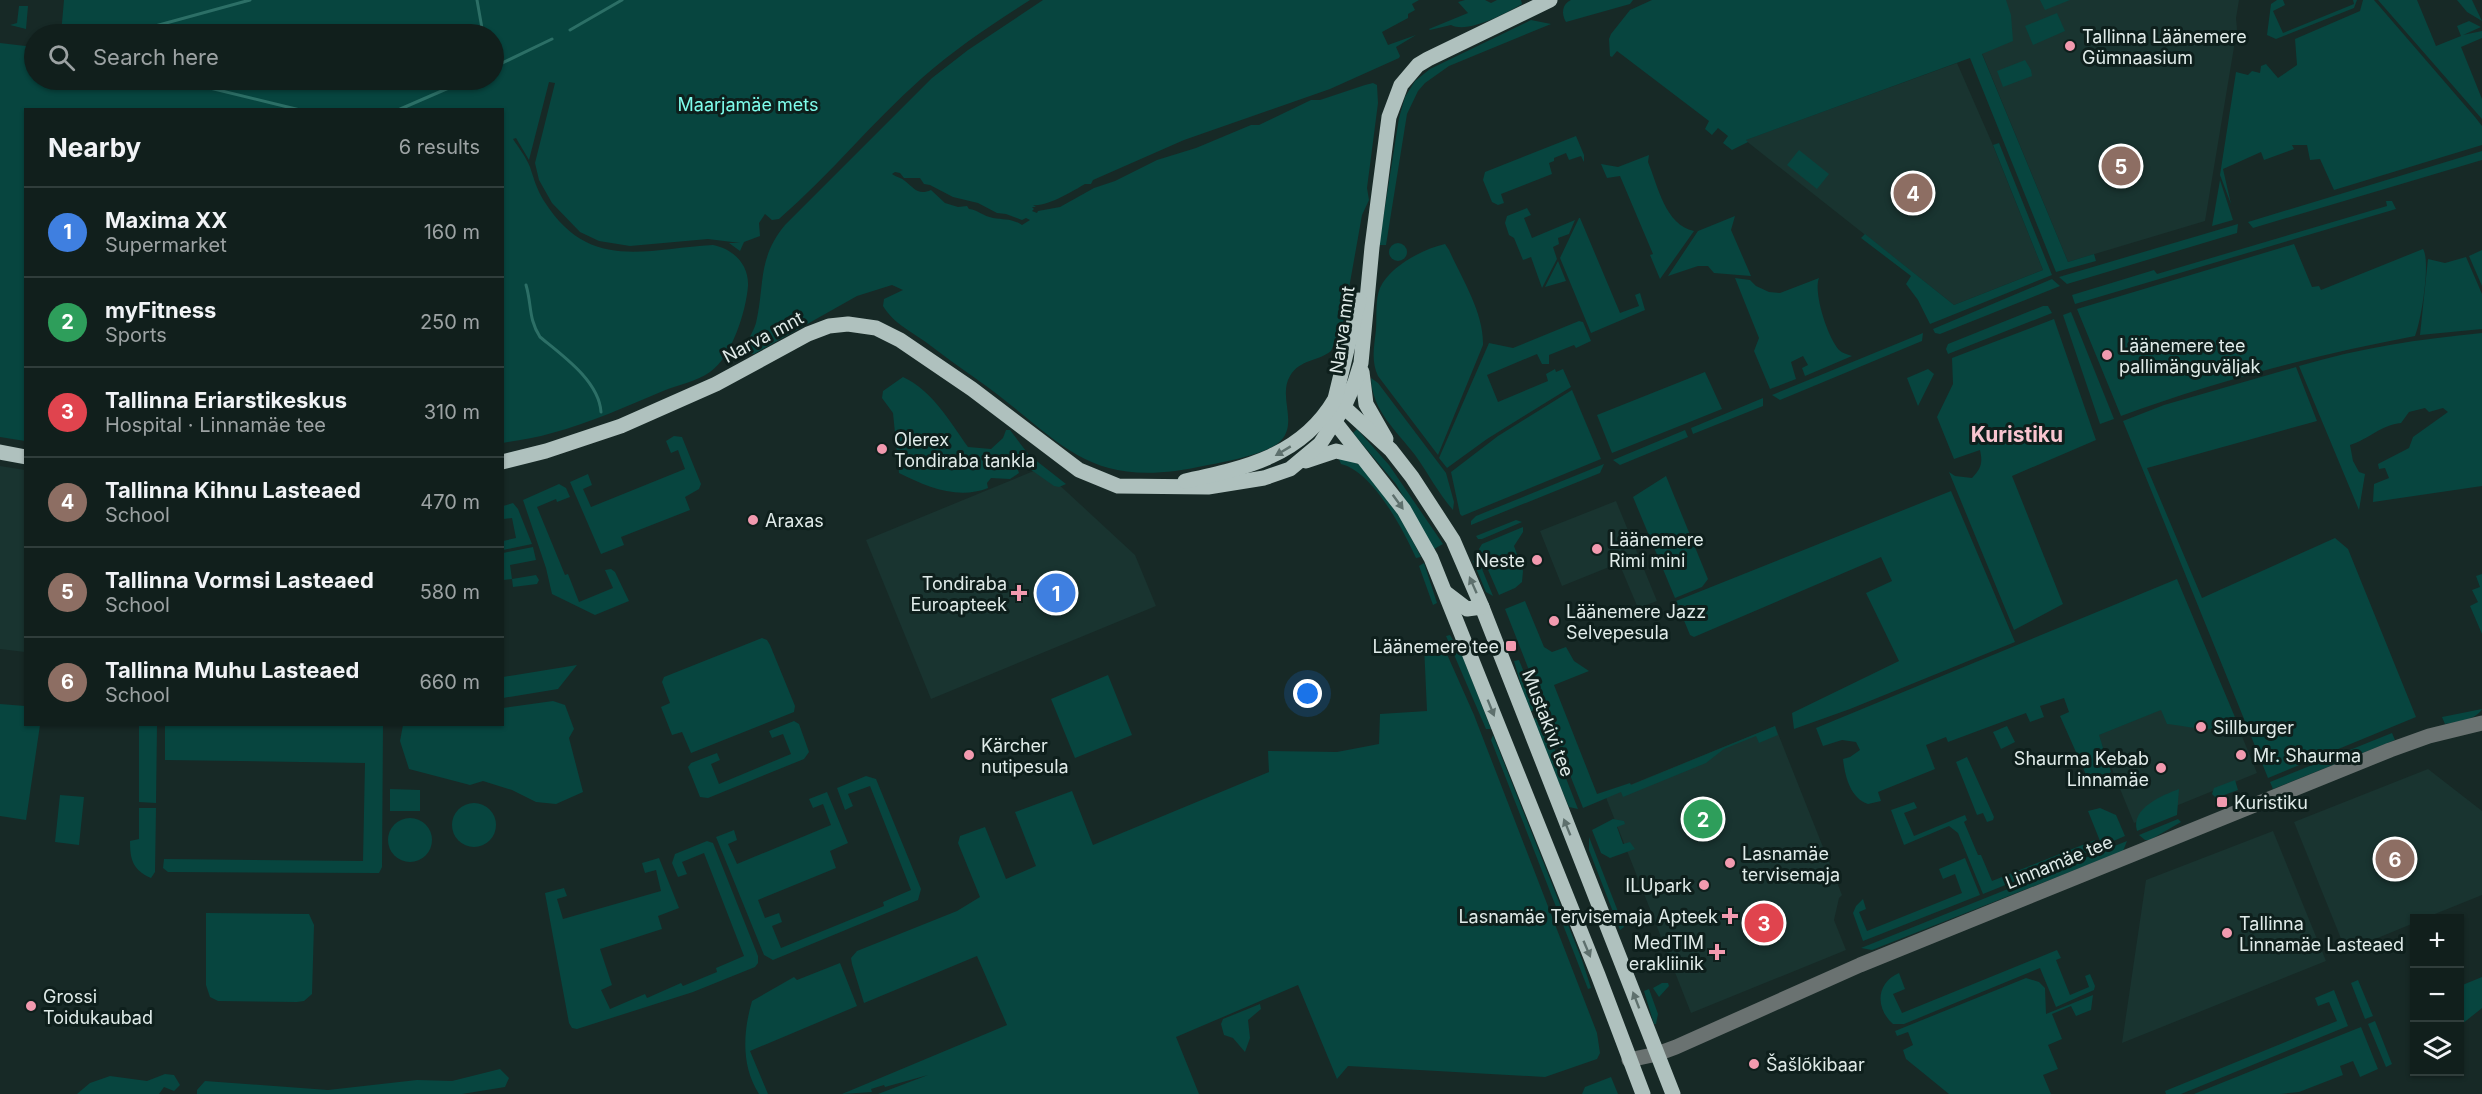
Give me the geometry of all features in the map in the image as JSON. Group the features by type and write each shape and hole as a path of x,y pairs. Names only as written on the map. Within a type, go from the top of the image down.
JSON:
{"main road":[{"name":"Narva mnt","path":"504,462 546,451 621,426 716,384 808,334 830,326 854,324 881,330 915,350 994,405 1079,470 1118,486 1151,488 1238,484 1290,469 1320,444 1331,418 1361,363 1372,247 1389,117 1401,84 1418,65 1428,59 1551,0"},
{"name":"Narva mnt","path":"1339,403 1372,247"},
{"path":"1361,363 1366,404 1391,450"},
{"name":"Mustakivi tee","path":"1339,403 1391,450 1412,477 1453,540 1482,607 1673,1094"},
{"name":"Narva mnt","path":"1151,488 1207,476 1268,459 1288,449 1331,418"},
{"path":"1331,418 1388,488 1421,537 1598,975 1643,1094"},
{"path":"1290,469 1318,455 1336,451 1362,457"},
{"path":"0,452 24,457"},
{"path":"1443,591 1467,609 1482,607"}],"street":[{"name":"Linnamäe tee","path":"1629,1060 1657,1054 1871,960 2379,754 2429,736 2482,723"}],"shaded area":[{"path":"1960,0 2239,0 2237,29 2205,221 2068,262"},
{"path":"1957,63 2043,270 1954,305 1745,140"},
{"path":"0,466 24,470 24,652 0,649"},
{"path":"1041,468 1135,555 1156,606 931,699 866,540"},
{"path":"1616,501 1657,601 1638,608 1619,563 1562,586 1540,531"},
{"path":"2221,685 2257,773 2134,823 2098,735"},
{"path":"1775,726 1842,895 1839,898 1834,920 1846,950 1691,1013 1605,795"},
{"path":"2428,769 2482,811 2482,895 2435,914 2410,914 2410,925 2346,951 2294,822"},
{"name":"Tallinna Linnamäe Lasteaed","path":"2273,831 2326,961 2122,1043 2146,880"}],"green space":[{"name":"Maarjamäe mets","path":"64,0 1030,0 961,46 922,78 779,219 772,220 765,214 759,223 760,236 744,242 740,251 729,243 740,243 708,239 630,246 599,241 580,232 552,203 539,180 535,163 555,83 549,82 529,160 516,138 513,139 528,163 544,201 561,223 580,238 599,247 620,251 641,252 713,245 720,247 733,254 743,264 748,278 747,296 737,333 725,356 710,372 580,424 540,436 504,443 504,108 24,108 24,441 0,437 0,43 24,46 24,90 504,90 504,24 62,24"},
{"path":"1043,0 1419,0 1412,4 1415,10 1408,14 1408,18 1382,32 1388,45 1416,35 1396,47 1399,58 1330,89 1184,140 1093,180 1091,184 1085,184 1060,198 1032,207 1034,209 1032,211 1037,213 1060,207 1094,188 1115,181 1157,160 1196,148 1251,125 1259,125 1311,100 1320,100 1373,83 1377,85 1378,103 1367,188 1369,200 1362,215 1343,322 1331,351 1299,366 1290,376 1286,393 1287,429 1284,437 1277,444 1244,457 1166,472 1132,472 1104,466 1079,456 887,312 883,306 884,299 903,290 892,285 857,296 754,354 745,354 756,323 763,272 776,237 785,225 932,78 968,50","holes":["900,173 904,178 920,178 924,184 953,197 978,203 997,213 1030,220 1022,225 1011,220 989,217 967,206 958,207 945,203 931,190 919,192 892,174"]},
{"path":"1485,0 1491,3 1497,0 1521,0 1522,4 1477,25 1458,27 1451,25 1429,29 1468,13 1458,2"},
{"path":"1571,0 1633,0 1630,4 1566,22 1563,10"},
{"path":"1652,0 2006,0 2011,15 2013,41 1982,54 2068,262 2094,254 2096,261 2056,272 1970,58 1746,140 1748,142 1732,150 1723,143 1728,136 1718,128 1712,135 1705,129 1709,121 1617,51 1612,57 1610,56 1611,34 1630,10"},
{"path":"2040,0 2070,0 2045,10"},
{"path":"2277,0 2283,0 2285,5 2273,11 2283,33 2354,4 2353,0 2357,0 2354,8 2276,39 2267,35 2271,4"},
{"path":"2363,0 2374,0 2475,117 2482,126 2482,145 2334,190 2320,159 2310,160 2307,145 2292,145 2294,149 2264,160 2261,152 2223,169 2231,204 2220,175 2236,72 2248,75 2252,71 2260,73 2261,66 2266,64 2278,78 2297,65 2295,39 2360,11"},
{"path":"2378,0 2417,0 2436,46 2461,36 2457,26 2469,21 2481,27 2463,35 2482,31 2482,38 2461,47 2482,99 2482,119"},
{"path":"2457,0 2472,0 2482,21 2467,12"},
{"path":"19,6 28,6 24,28 10,25 17,23"},
{"path":"2057,13 2065,31 2033,45 2025,26"},
{"path":"1531,20 1551,24 1449,66 1425,83 1418,91 1407,114 1386,245 1379,245 1399,118 1405,97 1415,81 1430,69"},
{"path":"2025,60 2032,76 2003,87 1997,71"},
{"path":"1576,136 1584,155 1584,162 1581,156 1569,160 1566,153 1554,158 1554,161 1549,163 1552,174 1501,194 1504,203 1498,205 1492,202 1483,180 1485,172"},
{"path":"1999,143 2052,275 1930,324 1918,300 1906,284 1911,276 1861,238 1865,234 1954,305 2043,270 1993,145"},
{"path":"1799,150 1829,174 1817,189 1787,165"},
{"path":"2482,151 2482,160 2253,228 2248,222"},
{"path":"1649,155 1648,162 1669,213 1684,227 1694,231 1660,279 1650,255 1653,254 1620,176 1607,178 1601,164 1618,167"},
{"path":"2220,180 2233,220 2212,226"},
{"path":"2386,201 2392,201 2396,209 2075,304 2072,295 2154,270 2157,274 2387,206"},
{"path":"1527,208 1531,215 1524,218 1532,238 1575,220 1569,234 1558,238 1559,244 1553,247 1557,259 1542,288 1531,257 1523,260 1505,223 1507,216"},
{"path":"1735,216 1731,230 1751,276 1714,273 1708,266 1698,266 1668,276 1698,231"},
{"path":"1579,218 1620,313 1639,306 1635,295 1640,293 1645,310 1591,333 1560,258"},
{"path":"2238,224 2237,233 2067,284 2059,277"},
{"path":"1398,243 1404,246 1407,252 1404,258 1398,261 1392,258 1389,252 1392,246"},
{"path":"1445,244 1476,309 1483,345 1438,455 1378,376 1374,365 1374,354 1377,298 1385,280 1408,260"},
{"path":"2294,244 2312,287 2319,286 2321,290 2423,249 2426,278 2415,336 2266,370 2193,391 2121,416 2077,309"},
{"path":"2482,250 2482,286 2469,256"},
{"path":"2466,257 2482,294 2482,329 2420,335 2428,259 2445,263"},
{"path":"1558,261 1566,281 1545,287"},
{"path":"1735,278 1750,280 1756,286 1769,292 1780,293 1819,278 1818,294 1830,336 1839,350 1852,356 1805,376 1802,368 1808,365 1803,356 1791,362 1796,379 1770,389 1754,351 1759,338"},
{"path":"2052,279 2060,286 1940,334 1935,333 1933,329"},
{"path":"2048,306 2052,313 1948,354 1946,349 1948,344"},
{"path":"2071,312 2114,419 2100,424 2063,315"},
{"path":"2054,319 2096,440 2012,476 2063,604 2014,630 1949,472 1955,476 1972,478 1981,466 1980,450 1954,459 1937,417 1953,384 1952,358"},
{"path":"1579,321 1583,322 1591,341 1576,348 1574,345 1549,355 1549,364 1542,364 1537,354 1487,375 1498,402 1548,381 1546,374 1555,369 1556,372 1563,369 1571,387 1487,439 1447,468 1439,458 1489,343 1513,348"},
{"path":"1923,333 1922,341 1780,400 1772,395"},
{"path":"2482,333 2482,486 2373,502 2374,484 2389,478 2385,468 2379,469 2378,464 2409,448 2413,437 2448,412 2443,408 2429,412 2425,408 2409,412 2401,423 2387,426 2350,445 2353,461 2359,472 2365,474 2359,510 2299,366 2390,345"},
{"path":"2296,367 2317,421 2147,468 2202,598 2335,538 2348,549 2416,717 2268,778 2123,421 2164,405"},
{"path":"1928,369 1934,374 1918,406 1907,378"},
{"path":"1705,372 1722,409 1612,453 1597,415"},
{"path":"903,377 932,398 968,447 991,449 1003,438 1006,430 1010,430 1029,455 1066,484 1059,487 1054,486 1020,462 1016,464 1019,473 1010,479 991,478 987,483 988,488 965,493 932,487 899,473 893,413 882,398 883,391"},
{"path":"1371,378 1378,383 1446,473 1454,502 1453,510 1381,411 1372,390"},
{"path":"1572,390 1601,459 1462,516 1451,472 1498,436"},
{"path":"1763,398 1763,406 1693,434 1691,428"},
{"path":"1357,429 1389,465 1443,544 1434,549 1396,484 1353,433"},
{"path":"1685,430 1688,437 1620,465 1613,460"},
{"path":"674,436 682,437 701,484 699,489 685,497 690,510 621,537 624,545 601,554 570,482 588,474 592,485 583,489 591,507 685,469 678,450 671,453 666,441"},
{"path":"1338,457 1361,466 1369,473 1394,508 1421,557 1416,558 1386,503 1364,478 1353,469 1341,464"},
{"path":"1604,464 1600,473 1471,525 1471,521 1476,516"},
{"path":"1666,476 1708,579 1702,587 1675,598 1633,497"},
{"path":"559,484 566,488 570,497 557,502 556,499 537,507 565,575 568,574 579,602 613,588 605,570 611,569 615,572 629,601 595,615 552,594 546,568 523,500"},
{"path":"1951,491 2015,642 1850,709 1794,729 1792,713 1899,661 1866,593 1892,581 1881,557 1694,637 1690,635 1676,601"},
{"path":"513,503 518,509 532,544 504,550 504,541 516,538 512,518 504,519 504,506"},
{"path":"1516,520 1522,522 1482,539 1476,536"},
{"path":"1523,527 1523,532 1514,546 1523,571 1522,582 1499,595 1479,549 1482,544"},
{"path":"533,547 536,560 510,565 512,579 504,580 504,553"},
{"path":"1478,559 1493,596 1486,592 1473,561"},
{"path":"1424,563 1437,603 1433,605 1419,566"},
{"path":"2482,574 2482,634 2470,606 2478,602 2472,590 2480,587 2476,576"},
{"path":"536,575 539,580 537,584 513,587 512,579"},
{"path":"2177,579 2237,722 2230,726 2203,729 2167,724 2161,710 2099,735 2111,772 2091,786 2060,716 2069,712 2064,698 2040,706 2044,717 2030,722 2026,713 1948,742 1946,737 1926,745 1935,769 1878,792 1881,801 1868,804 1853,792 1845,772 1843,759 1860,750 1856,742 1842,740 1823,746 1816,728"},
{"path":"1525,601 1544,647 1552,652 1566,647 1574,661 1589,671 1554,685 1597,794 1630,783 1631,785 1775,726 1778,735 1759,743 1756,736 1724,749 1706,763 1623,797 1621,792 1583,808 1505,609"},
{"path":"1450,635 1462,655 1491,729 1486,729 1446,636"},
{"path":"762,638 770,645 795,706 794,712 691,753 682,732 672,735 661,707 670,703 662,682 664,677"},
{"path":"1442,643 1474,715 1597,1033 1600,1053 1597,1059 1545,1077 1348,1066 1337,1079 1298,985 1176,1037 1199,1094 878,1094 928,1075 885,1087 884,1085 871,1089 872,1092 842,1094 1007,1025 977,956 864,1003 852,964 851,958 857,951 957,911 980,897 958,843 960,836 985,827 1006,879 1036,866 1015,812 1072,791 1093,845 1269,772 1268,751 1337,752 1379,744 1380,714 1427,711 1424,645"},
{"path":"1519,660 1538,707 1529,713 1514,661"},
{"path":"577,665 558,689 504,698 504,677"},
{"path":"1108,675 1132,735 1075,758 1051,699"},
{"path":"553,701 565,705 574,729 569,738 583,792 556,804 536,802 512,790 483,781 470,785 409,769 400,741 403,726 504,726 504,708"},
{"path":"0,704 24,706 24,726 40,726 26,820 0,816"},
{"path":"2482,709 2471,718 2445,724 2442,717"},
{"path":"1542,717 1578,809 1569,807 1532,719"},
{"path":"794,721 799,724 809,752 804,759 708,798 700,797 688,767 691,763 717,753 720,760 711,764 719,784 791,754 783,734 772,738 769,731"},
{"path":"139,726 157,726 156,803 139,802"},
{"path":"165,726 383,726 382,867 379,873 168,872 163,868 164,859 363,861 365,763 165,760"},
{"path":"2007,726 2015,742 2001,749 1993,732"},
{"path":"2392,733 2395,740 2273,789 2270,782"},
{"path":"1493,735 1591,988 1588,989 1491,740"},
{"path":"1967,757 1994,817 1993,820 1987,822 1983,813 1977,815 1956,762"},
{"path":"866,776 876,779 921,889 918,900 773,960 764,955 716,837 734,830 737,840 728,844 737,864 831,825 823,804 813,808 809,799 827,792 848,843 830,851 836,868 758,900 765,918 779,913 782,922 772,926 781,948 884,906 883,902 911,890 870,786 848,794 853,806 845,810 837,788"},
{"path":"2235,780 2238,790 2216,798 2212,794 2214,788"},
{"path":"390,789 420,790 420,811 390,811"},
{"path":"2179,789 2177,815 2137,831 2136,823 2143,809 2157,799"},
{"path":"60,795 84,797 79,845 55,842"},
{"path":"1914,802 1917,808 1904,813 1914,836 1965,815 1967,820 1964,822 1992,881 2095,840 2097,848 1983,894 1958,833 1949,826 1904,845 1891,810"},
{"path":"474,803 489,810 496,825 489,840 474,847 459,840 452,825 459,810"},
{"path":"139,808 156,808 155,872 151,878 136,868 131,854 130,841 139,839"},
{"path":"2100,808 2116,815 2125,836 2102,846 2088,811"},
{"path":"410,818 425,825 432,840 425,855 410,862 395,855 388,840 395,825"},
{"path":"1613,819 1624,821 1625,824 1617,827 1623,844 1630,842 1635,849 1610,858 1601,853 1592,830"},
{"path":"2178,819 2181,822 2150,840 2145,840 2139,835"},
{"path":"1589,837 1624,927 1620,930 1589,850"},
{"path":"707,841 713,843 758,956 758,963 755,967 693,992 577,1029 572,1028 569,1023 545,893 564,888 567,896 557,899 563,919 661,891 656,870 645,873 642,863 659,858 679,908 658,916 662,929 600,949 612,985 601,990 610,1009 645,994 647,998 681,983 683,986 717,972 716,968 744,956 704,853 682,862 687,874 678,877 672,863 675,854"},
{"path":"2127,841 2123,851 1872,950 1861,948"},
{"path":"1965,858 1980,895 1863,941 1853,913 1863,899 1866,909 1859,912 1867,931 1962,893 1955,874 1943,879 1939,869"},
{"path":"206,913 309,914 314,925 312,994 304,1001 297,1002 218,1001 210,997 206,985"},
{"path":"2057,950 2061,958 2056,960 2070,995 2089,987 2085,976 2090,974 2095,986 2094,990 2056,1007 2040,968 1904,1024 1893,1024 1883,1011 1882,989 1891,977 1899,973 1905,989 1893,994 1902,1013"},
{"path":"840,963 857,1006 750,1051 768,1094 759,1094 749,1072 745,1049 752,1001 794,977 797,980"},
{"path":"2482,977 2482,1008 2464,1022 2464,1022 2464,984"},
{"path":"2026,978 2039,982 2045,988 2046,1014 2093,995 2091,1010 2076,1016 2071,1006 2052,1014 2062,1039 2048,1045 2058,1069 2043,1075 2051,1094 1949,1094 1906,1059 1903,1050 1913,1045 1908,1032 1897,1036 1895,1031"},
{"path":"2358,980 2373,1016 2365,1019 2351,983"},
{"path":"1662,983 1668,983 1669,986 1659,997 1653,988"},
{"path":"1649,989 1658,1014 1656,1024 1654,1024 1644,991"},
{"path":"2334,990 2348,1026 2181,1094 2166,1094 2165,1091 2337,1021 2329,1002 2318,1006 2315,998"},
{"path":"1260,1004 1261,1009 1248,1020 1250,1038 1245,1052 1233,1038 1224,1035 1221,1024 1223,1019"},
{"path":"2375,1021 2392,1064 2386,1067 2368,1024"},
{"path":"2361,1027 2378,1069 2360,1077 2353,1061 2340,1066 2343,1075 2299,1092 2194,1094"},
{"path":"500,1069 509,1078 505,1087 462,1094 197,1094 197,1090 205,1081 328,1090 417,1080 452,1081"},
{"path":"165,1074 174,1075 180,1085 174,1091 164,1087 159,1094 77,1094 90,1083 110,1076 147,1081"},
{"path":"1611,1077 1618,1094 1582,1094 1585,1087"}],"waterway":[{"path":"162,24 250,0"},
{"path":"477,0 481,24"},
{"path":"570,30 622,0"},
{"path":"504,62 552,39"},
{"path":"218,90 292,108"},
{"path":"403,108 444,90"},
{"path":"526,285 532,317 540,337 587,379 599,401 601,412"}],"place":[{"name":"Tallinna Läänemere Gümnaasium","path":"2070,46"},
{"name":"Tallinna Vormsi Lasteaed","path":"2121,166"},
{"name":"Tallinna Kihnu Lasteaed","path":"1913,193"},
{"name":"Läänemere tee pallimänguväljak","path":"2107,355"},
{"name":"Olerex Tondiraba tankla","path":"882,449"},
{"name":"Araxas","path":"753,520"},
{"name":"Läänemere Rimi mini","path":"1597,549"},
{"name":"Neste","path":"1537,560"},
{"name":"Tondiraba Euroapteek","path":"1019,593"},
{"name":"Maxima XX","path":"1056,593"},
{"name":"Läänemere Jazz Selvepesula","path":"1554,621"},
{"name":"Läänemere tee","path":"1511,646"},
{"name":"Sillburger","path":"2201,727"},
{"name":"Kärcher nutipesula","path":"969,755"},
{"name":"Mr. Shaurma","path":"2241,755"},
{"name":"Shaurma Kebab Linnamäe","path":"2161,768"},
{"name":"Kuristiku","path":"2222,802"},
{"name":"myFitness","path":"1703,819"},
{"name":"Tallinna Muhu Lasteaed","path":"2395,859"},
{"name":"Lasnamäe tervisemaja","path":"1730,863"},
{"name":"ILUpark","path":"1704,885"},
{"name":"Lasnamäe Tervisemaja Apteek","path":"1730,916"},
{"name":"Tallinna Eriarstikeskus","path":"1764,923"},
{"name":"Tallinna Linnamäe Lasteaed","path":"2227,933"},
{"name":"MedTIM erakliinik","path":"1717,952"},
{"name":"Grossi Toidukaubad","path":"31,1006"},
{"name":"Šašlõkibaar","path":"1754,1064"}],"district":[{"name":"Kuristiku","path":"2017,434"}]}
